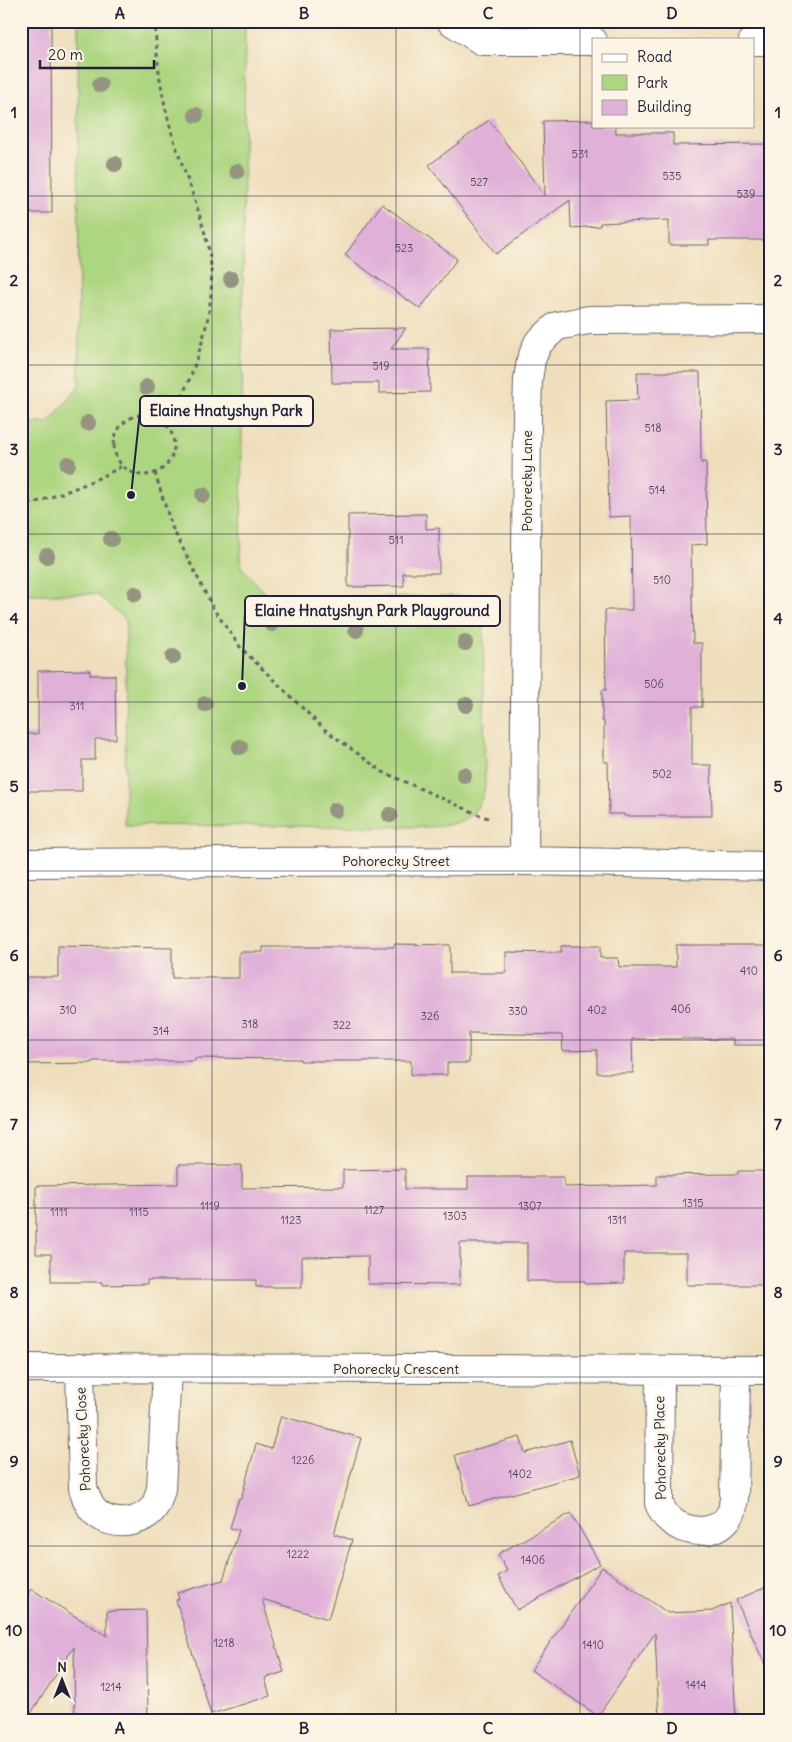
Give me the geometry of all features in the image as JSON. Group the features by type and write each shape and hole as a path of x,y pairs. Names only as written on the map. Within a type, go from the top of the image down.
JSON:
{"street":[{"path":"451,21 482,41 592,41"},
{"path":"754,41 771,41"},
{"name":"Pohorecky Lane","path":"524,861 527,413 528,380 534,351 538,343 556,326 589,320 771,320"},
{"name":"Pohorecky Street","path":"21,863 524,861 771,866"},
{"name":"Pohorecky Close","path":"80,1367 83,1488 87,1502 95,1513 106,1520 122,1523 135,1521 146,1514 156,1504 161,1489 167,1369"},
{"name":"Pohorecky Crescent","path":"21,1368 771,1370"},
{"name":"Pohorecky Place","path":"660,1370 659,1503 665,1516 674,1524 686,1530 699,1532 723,1522 732,1511 734,1499 736,1371"}],"path":[{"path":"155,21 158,69 163,96 172,132 200,215 208,245 212,279 210,308 204,336 192,371 178,402 163,421"},
{"path":"144,414 154,416 163,421 173,436 174,445 169,462 155,472 138,474 122,466 114,447 114,438 125,421 134,416 144,414"},
{"path":"21,507 98,480 122,466"},
{"path":"155,472 172,527 214,610 241,648 324,729 383,772 484,817 524,820"}],"green space":[{"path":"78,21 245,21 241,567 270,598 483,596 485,786 478,806 466,819 449,825 428,827 125,825 126,620 97,594 21,594 21,423 48,423 79,387"}],"building":[{"path":"21,21 51,21 52,213 21,213"},
{"path":"489,120 545,196 543,121 592,120 592,128 615,128 616,133 673,133 673,145 771,144 771,216 766,216 767,240 709,240 709,245 669,245 669,220 600,223 600,226 571,228 570,200 496,254 429,165"},
{"path":"382,204 457,259 420,309 345,255"},
{"path":"406,328 391,349 429,349 430,392 379,393 379,383 332,383 331,329"},
{"path":"637,372 700,372 701,463 706,462 707,544 691,545 693,643 702,643 702,707 692,707 692,765 711,765 712,816 624,816 624,814 609,814 608,762 604,762 604,721 602,721 602,690 606,690 605,610 632,610 631,516 609,517 606,401 638,400"},
{"path":"426,514 426,529 439,528 439,573 403,573 404,586 348,587 348,515"},
{"path":"90,670 90,675 115,675 116,739 95,739 95,760 82,760 82,791 21,791 21,734 38,734 38,671"},
{"path":"394,944 450,945 450,973 506,973 506,952 561,953 561,946 600,946 600,958 618,958 619,967 676,967 676,945 771,946 771,1045 733,1045 733,1039 632,1039 633,1073 597,1073 597,1050 563,1051 562,1035 469,1033 469,1063 447,1063 447,1075 411,1075 411,1061 300,1061 300,1059 195,1058 195,1061 92,1061 92,1063 27,1064 26,977 58,977 58,946 172,948 172,978 239,978 239,952 263,952 263,947 394,947"},
{"path":"178,1165 242,1165 242,1188 343,1187 343,1170 405,1169 405,1189 468,1189 468,1177 564,1177 564,1187 657,1185 657,1175 738,1174 738,1171 771,1171 771,1285 687,1285 687,1253 624,1253 624,1283 585,1284 585,1281 527,1281 527,1243 460,1243 460,1285 368,1284 368,1256 302,1257 302,1287 256,1287 256,1280 147,1280 147,1284 102,1285 102,1282 51,1282 51,1254 36,1254 36,1186 178,1184"},
{"path":"281,1416 361,1438 334,1534 352,1540 328,1619 262,1599 284,1672 265,1678 270,1696 211,1714 176,1600 179,1599 177,1593 223,1580 239,1530 230,1528 239,1498 241,1499 256,1444 271,1449"},
{"path":"520,1437 525,1453 570,1440 580,1475 469,1506 455,1455"},
{"path":"571,1513 600,1564 517,1610 498,1576 507,1571 498,1554"},
{"path":"602,1567 668,1613 712,1611 730,1603 736,1721 659,1721 655,1633 598,1716 531,1670"},
{"path":"771,1585 771,1678 736,1600"},
{"path":"31,1589 107,1636 107,1611 146,1610 148,1719 75,1721 74,1647 26,1721 21,1721 21,1605"}],"place":[{"name":"Elaine Hnatyshyn Park","path":"131,495"},
{"name":"Elaine Hnatyshyn Park Playground","path":"242,686"}]}
